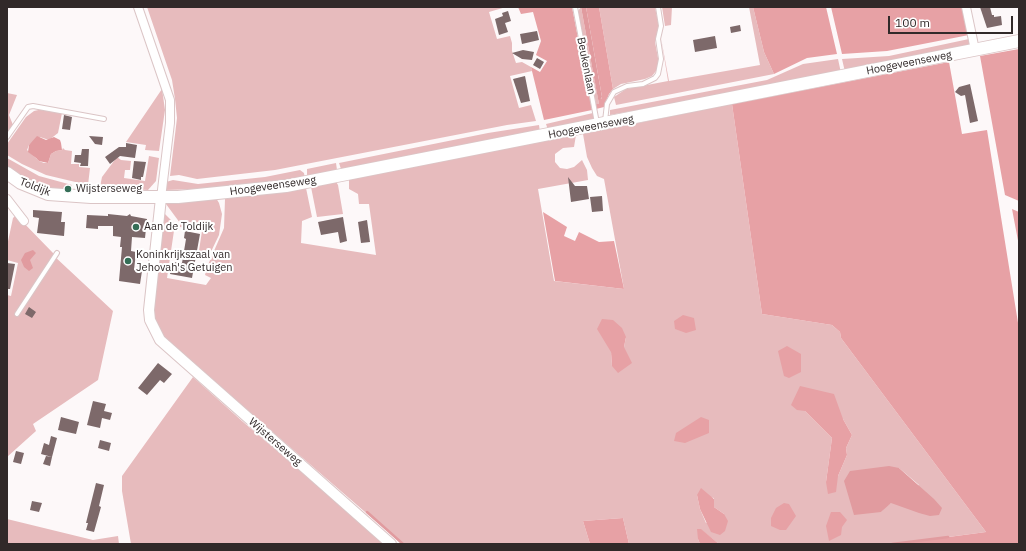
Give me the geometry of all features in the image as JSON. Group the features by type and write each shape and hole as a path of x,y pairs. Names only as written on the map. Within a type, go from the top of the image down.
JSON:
{"main road":[{"name":"Hoogeveenseweg","path":"161,198 243,192 286,186 601,125 1019,41"},
{"name":"Toldijk","path":"7,173 16,181 29,187 56,195 161,198"}],"street":[{"path":"138,7 170,100 170,123 161,198"},
{"path":"966,7 975,50"},
{"name":"Wijsterseweg","path":"161,198 149,310 150,320 160,340 391,544"},
{"name":"Toldijk","path":"7,199 24,221"}],"lane":[{"name":"Beukenlaan","path":"575,7 601,125"},
{"path":"601,125 614,92 627,86 643,84 655,78 658,74 661,67 658,39 661,26 658,7"},
{"path":"7,137 28,107 33,106 104,119"},
{"path":"18,314 57,253"}],"shaded area":[{"path":"147,7 506,7 489,12 497,39 510,36 512,51 516,63 522,62 531,67 532,71 510,76 519,108 531,105 536,121 507,125 275,170 197,179 179,175 170,176 177,118 175,99 172,80"},
{"path":"518,7 572,7 592,110 544,120 531,67 540,72 547,61 536,55 541,41 533,12 521,14"},
{"path":"581,7 599,104 596,104 578,11"},
{"path":"581,7 586,7 602,97 600,100 598,99"},
{"path":"586,7 599,7 613,89 609,94 604,107 596,109 596,104 599,104 598,99 601,99 602,97"},
{"path":"599,7 655,7 659,27 655,42 659,63 652,76 621,84 613,89"},
{"path":"662,7 672,7 671,25 665,26"},
{"path":"749,7 753,7 764,52 774,74 616,105 614,97 626,89 668,81 661,38 669,81 760,65"},
{"path":"753,7 826,7 837,54 807,58 774,74 764,52"},
{"path":"831,7 963,7 969,35 887,51 842,54"},
{"path":"969,39 969,46 845,72 842,59 889,56"},
{"path":"1019,49 1019,201 1005,195 980,56"},
{"path":"838,59 841,73 610,115 610,110 767,80 803,64"},
{"path":"949,62 962,134 987,130 1019,329 1019,544 896,544 986,532 841,338 840,332 832,325 762,314 732,104"},
{"path":"162,89 165,110 159,151 145,150 146,145 126,142"},
{"path":"7,93 17,95 9,115 13,125 7,133"},
{"path":"732,104 762,314 832,325 840,332 841,338 986,532 895,544 719,544 700,529 698,539 700,544 629,544 623,518 583,521 590,544 402,544 163,337 154,318 153,311 163,212 175,224 167,278 206,285 211,278 205,275 207,267 224,228 225,199 304,186 306,188 312,217 302,221 301,243 376,255 369,204 359,204 358,194 349,189 349,178 576,135 574,147 563,148 555,154 555,162 560,168 567,169 574,167 582,160 587,170 588,180 538,189 554,281 624,289 604,179 597,176 592,168 587,157 583,134","holes":["626,337 624,347 612,366 611,352","805,411 843,419 852,435 846,448 847,455 838,476 826,482 832,438","899,468 919,485 886,506 881,512","697,495 714,498 714,507 724,514 706,523 700,509"]},
{"path":"43,109 62,113 58,133 49,140 40,137 29,145 27,150 39,161 44,163 48,163 51,154 62,150 63,148 65,150 72,151 71,164 79,164 79,167 90,168 88,185 46,175 7,155 7,144 26,117 34,111"},
{"path":"593,113 594,121 548,130 546,124"},
{"path":"539,125 540,132 341,169 339,163 488,133"},
{"path":"37,136 46,140 54,137 60,140 62,150 51,154 48,163 39,161 28,152 29,145"},
{"path":"149,156 159,158 156,181 148,190 100,187 102,177 117,157 121,160 131,161 130,170 125,170 124,178 145,181"},
{"path":"7,158 39,176 72,185 66,191 37,186 7,168"},
{"path":"336,163 337,170 335,173 307,178 307,169"},
{"path":"300,170 304,173 305,179 243,188 165,190 166,182 173,180 198,184 265,177"},
{"path":"335,180 338,185 343,214 317,217 311,187 313,184"},
{"path":"216,198 222,214 219,235 208,258 198,257 202,231 180,227 180,223 166,204"},
{"path":"1012,209 1019,212 1019,246"},
{"path":"543,212 567,227 564,236 575,241 579,232 599,242 614,241 624,289 555,281"},
{"path":"17,216 53,253 53,255 113,311 98,380 33,424 36,431 7,457 7,295 11,296 18,263 7,260 7,246 13,218"},
{"path":"33,250 36,253 30,260 33,268 29,271 24,267 21,260 25,253"},
{"path":"683,315 694,318 696,330 686,333 675,329 674,321"},
{"path":"602,319 613,320 622,328 626,337 624,347 632,363 618,373 612,366 611,352 597,329"},
{"path":"787,346 801,354 801,372 789,378 784,376 778,351"},
{"path":"193,377 242,421 386,544 131,544 122,491 122,476"},
{"path":"800,386 834,394 843,419 852,435 846,448 847,455 838,476 836,492 828,494 826,482 832,438 805,411 797,410 791,405"},
{"path":"701,417 709,420 709,433 685,443 674,441 676,433"},
{"path":"889,466 899,468 934,499 942,508 939,515 930,516 891,503 881,512 854,515 844,481 850,471"},
{"path":"701,488 714,499 714,507 724,514 728,521 725,531 720,535 711,532 700,509 697,495"},
{"path":"784,503 789,504 796,516 786,530 780,530 771,526 771,518 776,508"},
{"path":"831,512 840,512 847,520 842,527 841,535 829,541 826,526"},
{"path":"623,518 629,544 590,544 583,521"},
{"path":"7,519 93,540 118,536 119,544 7,544"},
{"path":"697,529 701,529 719,544 700,544"}],"building":[{"path":"980,7 990,7 994,17 1001,16 1002,25 987,28"},
{"path":"508,11 511,21 505,23 508,32 499,35 495,19 503,16 502,13"},
{"path":"740,25 741,31 731,33 730,27"},
{"path":"537,31 539,40 522,44 520,34"},
{"path":"715,36 717,48 695,52 693,40"},
{"path":"523,50 534,52 532,60 522,59 512,53"},
{"path":"537,58 544,62 540,69 533,65"},
{"path":"525,76 530,101 521,103 513,79"},
{"path":"970,84 978,121 970,123 965,95 961,96 955,92 959,87"},
{"path":"64,115 72,117 70,130 62,129"},
{"path":"89,136 103,137 102,145 95,144"},
{"path":"126,143 137,145 135,158 120,156 110,164 105,157 119,147 126,147"},
{"path":"82,149 89,149 88,166 80,166 81,163 74,162 75,155 81,155"},
{"path":"134,161 146,162 141,180 132,178"},
{"path":"568,177 575,186 587,186 589,199 571,202"},
{"path":"602,196 603,211 592,212 590,197"},
{"path":"33,210 62,212 61,222 65,222 64,236 37,233 39,218 33,217"},
{"path":"108,214 127,216 130,214 131,216 147,219 145,238 132,237 131,251 136,252 134,270 142,271 140,284 119,281 122,247 120,247 121,237 113,236 113,226 98,226 98,229 86,228 87,215 108,216"},
{"path":"343,217 347,241 340,243 338,232 321,235 318,222"},
{"path":"367,220 370,242 361,243 358,222"},
{"path":"185,231 200,234 192,278 170,274 172,262 182,263 186,239 184,238"},
{"path":"7,263 15,264 10,289 7,289"},
{"path":"29,307 36,312 32,318 25,314"},
{"path":"158,363 172,374 164,383 160,380 147,395 138,388"},
{"path":"93,401 106,404 104,411 112,413 110,420 102,418 100,428 87,425"},
{"path":"61,417 79,422 76,434 58,430"},
{"path":"51,436 57,438 52,457 41,454 44,443 49,445"},
{"path":"100,440 111,443 109,451 98,448"},
{"path":"16,451 24,453 21,464 13,462"},
{"path":"46,456 52,457 50,466 43,464"},
{"path":"96,483 104,485 99,506 101,507 94,532 86,530 88,523 86,523"},
{"path":"32,501 42,503 39,512 30,510"}],"waterway":[{"path":"367,512 403,544"},
{"path":"892,544 948,537"}],"place":[{"name":"Wijsterseweg","path":"68,189"},
{"name":"Aan de Toldijk","path":"136,227"},
{"name":"Koninkrijkszaal van Jehovah's Getuigen","path":"128,261"}]}
